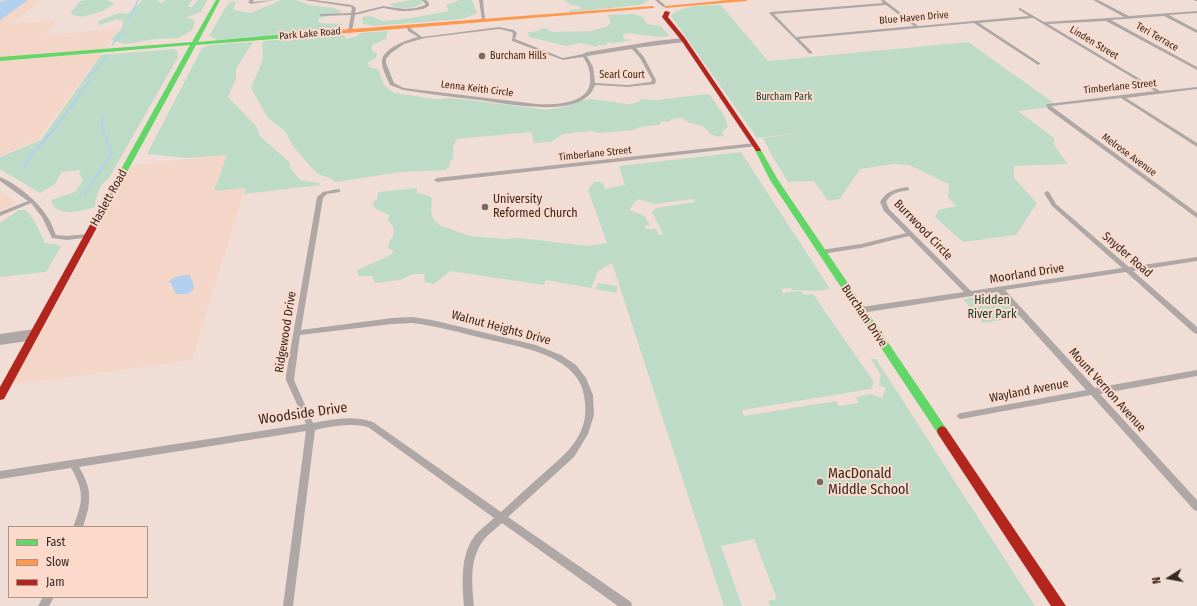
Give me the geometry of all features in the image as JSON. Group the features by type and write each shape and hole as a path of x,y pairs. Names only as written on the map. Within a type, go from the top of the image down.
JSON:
{"street":[{"name":"Haslett Road","path":"0,396 218,0"},
{"path":"252,0 250,2 251,3 273,0"},
{"path":"306,0 352,6 354,8 354,14 350,31"},
{"path":"383,7 386,0"},
{"path":"321,15 354,14 383,7 395,11 416,9 427,6 427,3 424,0"},
{"path":"481,0 484,20"},
{"name":"Park Lake Road","path":"0,59 746,0"},
{"path":"882,0 917,27"},
{"path":"1096,0 1129,18"},
{"path":"810,53 771,13 887,4"},
{"name":"Burcham Drive","path":"659,7 755,145 774,180 821,252 1059,606"},
{"name":"Linden Street","path":"1020,9 1159,92"},
{"path":"1045,23 1108,20 1197,12"},
{"path":"1164,15 1197,32"},
{"name":"Blue Haven Drive","path":"795,38 1034,17"},
{"name":"Teri Terrace","path":"1108,20 1197,69"},
{"path":"976,22 1038,64"},
{"path":"408,26 409,30 420,37"},
{"name":"Lenna Keith Circle","path":"593,84 591,90 578,99 566,104 548,106 439,94 403,89 392,84 384,63 384,59 396,46 420,37 499,28 513,31 515,33 513,40 563,59 683,40"},
{"name":"Searl Court","path":"593,84 633,86 653,83 654,80 642,57 633,47"},
{"path":"584,55 590,64 593,84"},
{"name":"Timberlane Street","path":"1050,108 1048,105 1052,104 1197,88"},
{"path":"1189,89 1197,93"},
{"path":"1122,97 1197,144"},
{"name":"Melrose Avenue","path":"1050,108 1197,216"},
{"name":"Timberlane Street","path":"436,180 755,145"},
{"path":"0,180 32,201 45,217 54,237 67,238 88,236"},
{"name":"Burrwood Circle","path":"907,189 889,193 883,202 886,210 970,294"},
{"name":"Ridgewood Drive","path":"311,427 290,380 320,197 325,193 338,191"},
{"name":"Snyder Road","path":"1047,193 1054,206 1197,331"},
{"path":"0,214 32,201"},
{"path":"821,252 861,246 910,234"},
{"name":"Moorland Drive","path":"861,310 1197,259"},
{"name":"Mount Vernon Avenue","path":"1000,289 1197,507"},
{"name":"Walnut Heights Drive","path":"297,334 392,321 417,320 536,348 558,357 572,367 583,380 589,395 590,415 584,434 571,454 500,517 480,537 473,547 468,562 468,606"},
{"path":"0,337 33,335"},
{"path":"0,342 33,335"},
{"name":"Wayland Avenue","path":"961,416 1197,373"},
{"name":"Woodside Drive","path":"0,475 311,427 342,420 354,420 370,424 627,606"},
{"path":"288,606 311,427"},
{"path":"73,464 82,479 86,492 86,507 78,526"}],"shaded area":[{"path":"0,0 42,0 12,23 56,21 45,35 119,29 38,140 0,156"},
{"path":"227,155 213,191 245,188 192,360 12,385 133,165"},
{"path":"0,191 18,203 0,211"}],"green space":[{"path":"105,0 115,3 103,11 82,17 70,14 80,1"},
{"path":"143,0 157,0 161,3 166,0 192,0 188,7 192,7 198,0 207,0 201,12 187,17 195,21 192,30 179,38 155,39 126,44 111,40 122,28 123,21 117,19 99,25 98,21 119,13 127,14"},
{"path":"281,0 296,0 309,5 334,8 342,12 318,19 319,23 343,24 340,29 218,40 209,36 229,2 236,1 233,10 251,13"},
{"path":"411,0 425,0 417,6 409,8 400,8 390,5 391,4"},
{"path":"460,0 472,0 477,13 462,19 373,26 363,24 362,17 370,16 384,21 449,11 446,5"},
{"path":"564,0 648,1 640,5 570,12 569,10 581,9 580,6 573,5"},
{"name":"Burcham Park","path":"721,5 768,61 968,42 1058,106 1018,111 1054,138 1054,145 1068,164 1014,166 1014,178 1037,203 1016,235 963,242 935,217 939,210 956,206 948,197 949,184 909,165 894,164 860,169 840,199 828,201 814,181 788,182 763,138 820,131 757,138 671,16 681,9"},
{"path":"634,14 643,17 647,24 661,26 669,36 659,37 627,33 623,35 624,39 632,40 616,43 607,42 607,45 597,45 598,47 581,43 566,46 529,37 528,32 539,31 539,29 546,28 552,32 594,31 593,30 606,27 611,23 608,15"},
{"path":"388,31 386,39 372,45 372,51 377,53 376,58 368,62 369,67 378,69 384,85 394,93 435,99 453,98 547,110 567,106 582,100 591,99 628,104 636,103 642,99 657,100 706,94 710,95 725,117 728,127 722,132 724,136 718,137 710,134 704,127 690,123 682,118 671,119 669,122 662,121 659,125 640,127 634,130 598,133 591,131 563,134 551,142 534,143 531,132 457,139 453,147 453,159 450,160 449,167 446,170 401,172 336,182 330,178 318,174 310,166 293,146 285,131 268,118 251,88 263,59 262,46 264,41 344,35 346,39 358,36 359,33"},
{"path":"253,42 236,69 236,78 228,97 257,127 260,136 289,162 291,169 300,180 319,183 320,185 244,194 246,188 214,191 227,155 188,158 147,154 202,48 210,45"},
{"path":"177,50 178,57 109,178 100,188 95,207 77,212 64,212 58,210 51,200 75,192 83,180 79,174 81,170 62,172 54,185 40,193 0,169 0,157 41,140 101,55"},
{"name":"MacDonald Middle School","path":"741,152 830,289 814,291 792,290 790,288 781,289 783,293 800,291 804,295 813,294 874,382 871,389 742,410 744,416 836,401 839,406 859,403 856,397 871,394 882,398 886,388 879,385 881,375 871,359 876,359 1035,606 770,606 768,601 777,599 754,539 721,546 742,606 724,606 612,263 598,271 591,288 546,280 544,285 450,271 434,284 425,282 424,274 413,274 400,280 375,283 372,276 358,276 357,270 387,257 394,251 388,248 394,232 392,225 388,220 389,215 376,209 372,204 377,199 378,192 417,188 417,193 430,196 432,200 431,211 433,218 439,225 470,236 505,239 519,238 589,246 607,243 588,190 594,182 604,184 604,189 625,185 619,166","holes":["637,199 655,204 693,199 695,202 656,208 652,212 663,234 659,235 656,229 646,229 645,225 650,226 645,216 629,210"]},
{"path":"19,210 26,210 35,222 45,243 55,244 61,247 46,272 0,277 0,223"},
{"path":"598,283 618,286 616,293 595,289"},
{"name":"Hidden River Park","path":"995,294 1001,297 1020,317 983,323 963,299"}],"water":[{"path":"6,0 28,0 0,20 0,2"},
{"path":"190,275 194,286 193,290 187,294 176,294 171,283 168,282 178,276"}],"waterway":[{"path":"129,20 138,0"},
{"path":"112,45 123,31"},
{"path":"75,101 89,82 89,76 102,63 106,55"},
{"path":"24,168 32,154 56,127 76,100"},
{"path":"84,195 112,153 102,128 103,118"}],"traffic: fast":[{"path":"110,196 218,0"},
{"path":"0,59 287,36"},
{"path":"758,150 774,180 942,431"}],"traffic: slow":[{"path":"666,7 746,0"},
{"path":"287,36 652,7"}],"traffic: jam":[{"path":"667,12 665,17 683,39 758,150"},
{"path":"0,396 110,196"},
{"path":"942,431 1059,606"}],"place":[{"name":"Burcham Hills","path":"482,56"},
{"name":"University Reformed Church","path":"485,207"},
{"name":"MacDonald Middle School","path":"820,482"}]}
